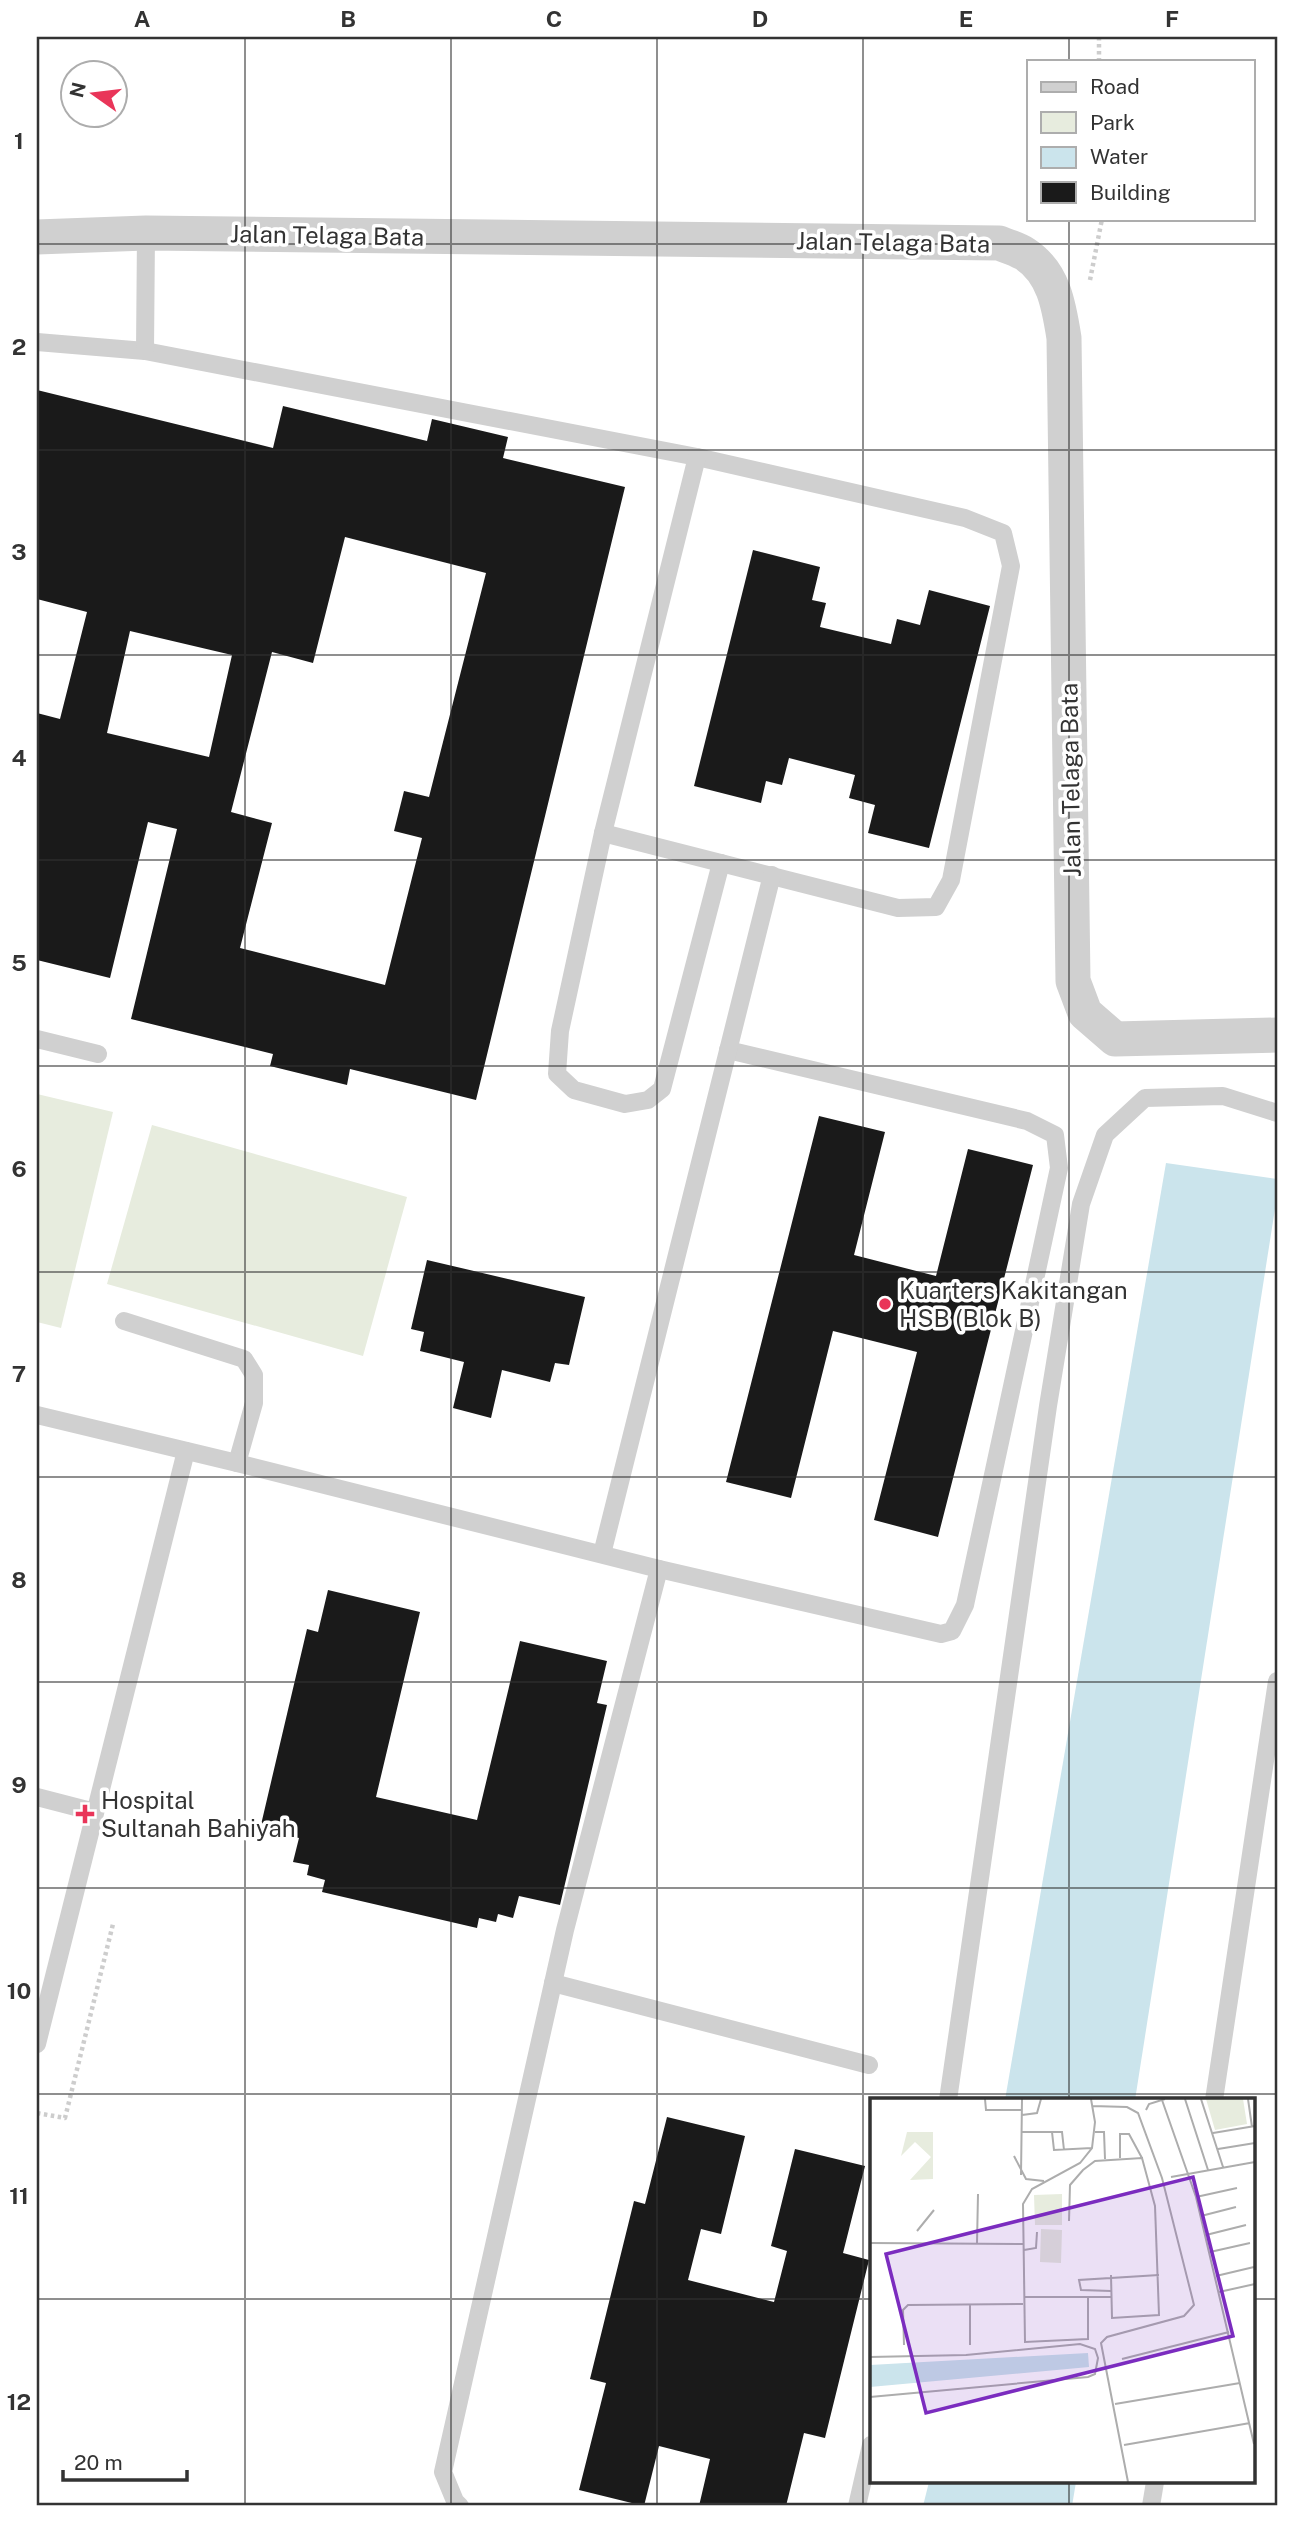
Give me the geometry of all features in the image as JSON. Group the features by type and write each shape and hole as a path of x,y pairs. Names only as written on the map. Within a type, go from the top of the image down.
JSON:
{"street":[{"name":"Jalan Telaga Bata","path":"37,237 146,233 999,243 1025,254 1043,271 1058,299 1064,338 1073,981 1085,1013 1115,1039 1277,1035"}],"lane":[{"path":"145,351 146,233"},
{"path":"37,342 145,351 697,457 965,518 1003,533 1011,566 951,880 936,907 898,908 603,833"},
{"path":"697,457 603,833 560,1031 557,1074 574,1090 625,1104 648,1100 662,1089 721,863"},
{"path":"602,1553 772,875"},
{"path":"37,1039 98,1054"},
{"path":"37,1415 659,1569 941,1634 952,1631 965,1605 1059,1168 1055,1135 1027,1121 728,1050"},
{"path":"948,2098 1044,1433 1081,1203 1105,1135 1145,1098 1223,1096 1277,1113"},
{"path":"124,1321 244,1359 254,1375 254,1403 237,1463"},
{"path":"37,2044 186,1451"},
{"path":"460,2506 454,2501 443,2472 553,1983 659,1569"},
{"path":"1214,2098 1277,1681"},
{"path":"37,1797 95,1812"},
{"path":"553,1983 869,2065"},
{"path":"857,2506 870,2449"},
{"path":"1151,2506 1155,2484"}],"path":[{"path":"1099,37 1099,60"},
{"path":"37,2113 65,2118 113,1924"}],"green space":[{"path":"37,1094 113,1112 61,1328 37,1322"},
{"path":"152,1125 407,1197 363,1356 107,1284"}],"water":[{"path":"1166,1163 1277,1179 1277,1196 1135,2098 1005,2098"},
{"path":"928,2484 1076,2484 1072,2506 923,2506"}],"building":[{"path":"37,390 273,448 283,406 427,441 432,419 508,437 503,458 625,487 476,1100 350,1069 347,1085 270,1066 273,1054 131,1019 177,829 148,822 110,978 37,960 37,713 60,719 87,612 37,599","holes":["345,537 486,573 429,797 404,791 394,831 422,838 385,985 240,948 272,823 231,812 272,652 313,663","130,631 232,655 209,757 107,733"]},
{"path":"753,550 820,567 812,600 826,603 820,627 891,644 897,619 920,625 929,590 990,606 929,848 868,833 875,805 849,798 855,775 789,758 782,785 766,781 761,803 694,786"},
{"name":"Kuarters Kakitangan HSB (Blok B)","path":"819,1116 885,1132 854,1255 936,1276 968,1149 1033,1165 938,1537 874,1520 917,1352 833,1331 791,1498 726,1482"},
{"path":"427,1260 585,1297 569,1365 555,1363 550,1382 502,1370 491,1418 453,1408 464,1362 420,1351 424,1332 411,1329"},
{"path":"328,1590 420,1612 376,1797 477,1820 520,1641 607,1661 597,1703 607,1705 560,1905 519,1896 513,1918 498,1914 496,1922 479,1918 477,1928 322,1892 325,1880 307,1875 309,1865 293,1862 299,1838 260,1829 307,1629 318,1632"},
{"path":"667,2117 745,2136 721,2234 701,2229 688,2280 774,2302 787,2251 771,2246 795,2149 865,2166 843,2253 869,2260 825,2438 804,2433 786,2506 699,2506 710,2459 659,2446 644,2506 579,2490 606,2383 590,2379 634,2201 645,2204"}],"place":[{"name":"Kuarters Kakitangan HSB (Blok B)","path":"885,1304"},
{"name":"Hospital Sultanah Bahiyah","path":"85,1814"}]}
